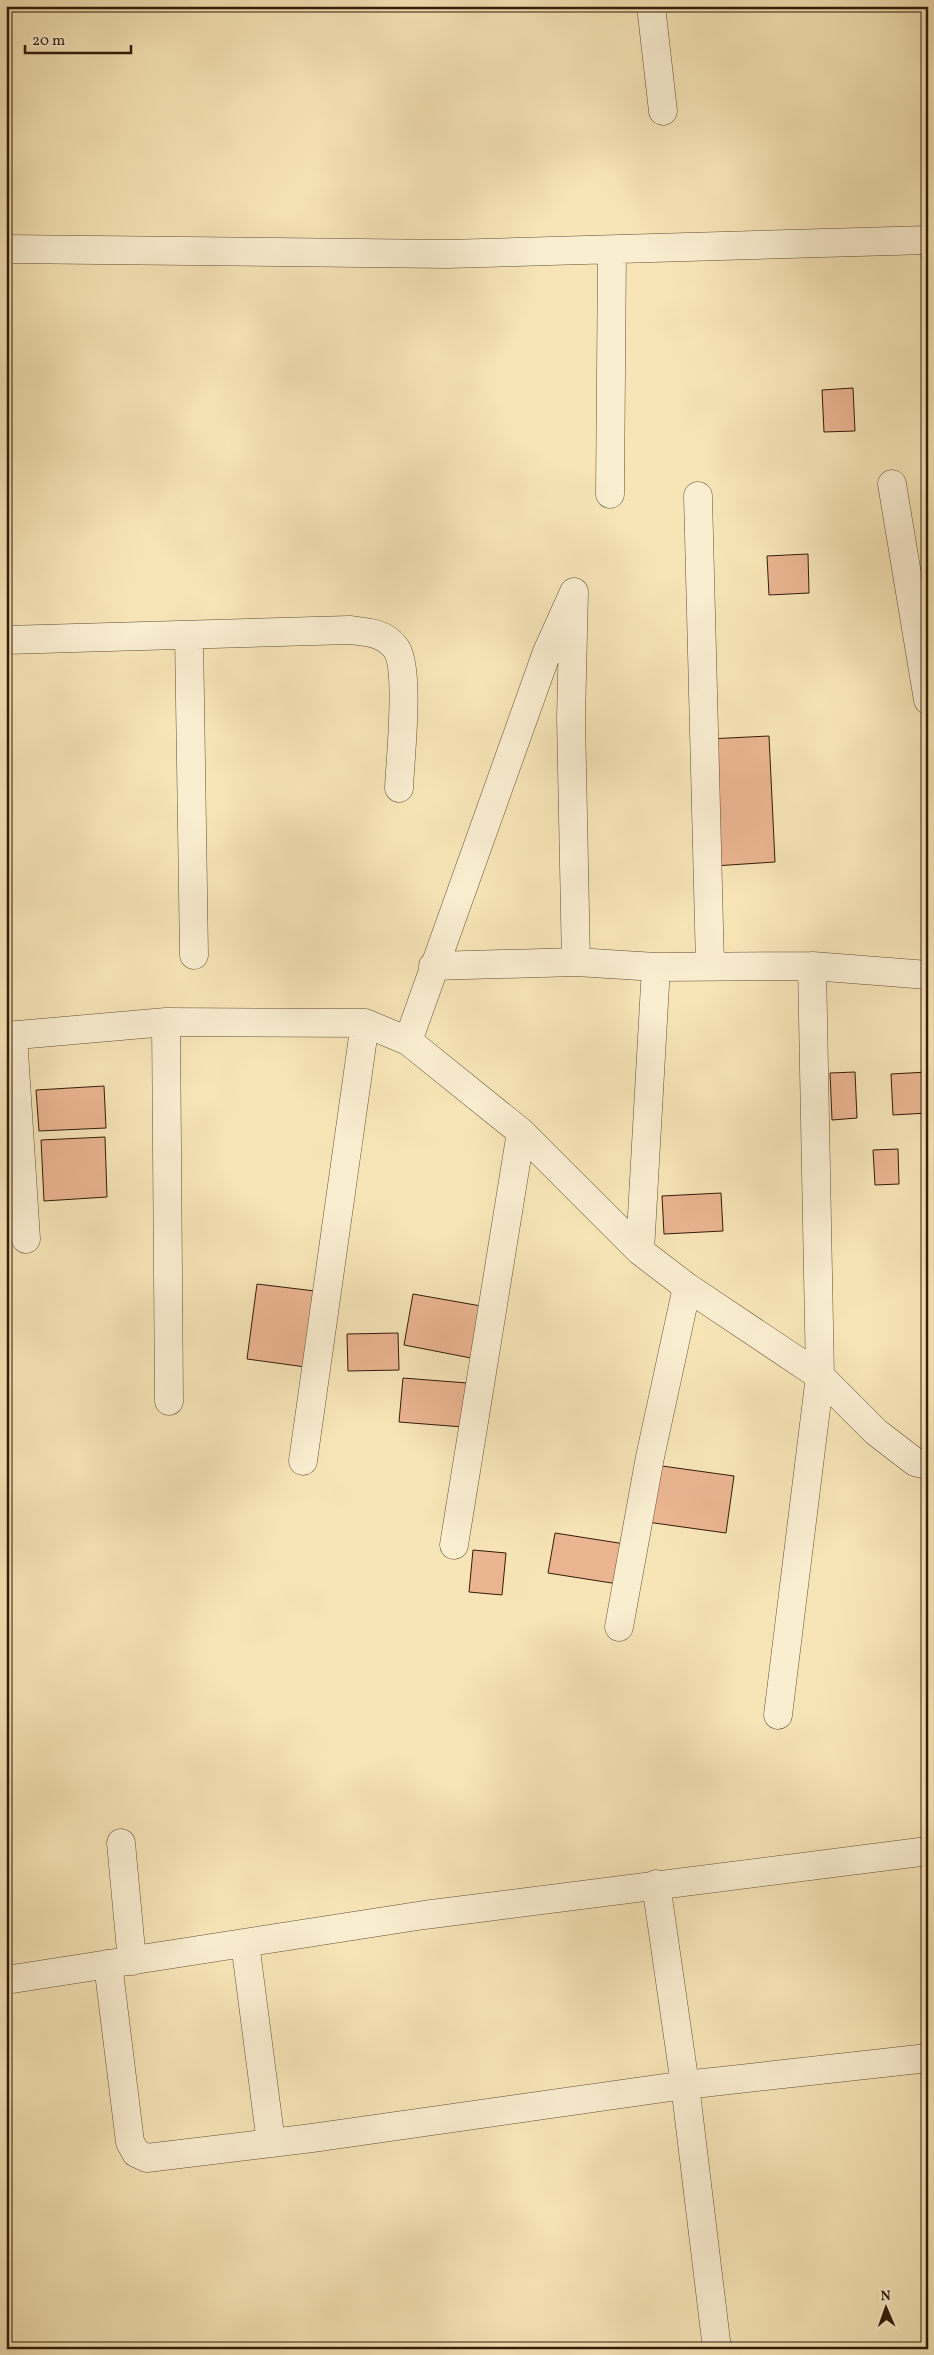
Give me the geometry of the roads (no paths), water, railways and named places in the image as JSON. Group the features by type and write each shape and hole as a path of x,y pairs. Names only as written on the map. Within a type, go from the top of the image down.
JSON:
{"street":[{"path":"652,6 663,111"},
{"path":"6,249 448,254 928,240"},
{"path":"610,494 612,250"},
{"path":"892,484 928,700"},
{"path":"698,496 710,965"},
{"path":"408,1041 433,966 547,652 574,592 571,718 576,962"},
{"path":"6,640 349,630 375,632 395,647 404,679 399,788"},
{"path":"190,635 194,955"},
{"path":"433,966 576,962 656,967 710,965 812,966 928,975"},
{"path":"778,1715 820,1376 812,966"},
{"path":"640,1251 656,967"},
{"path":"26,1239 9,1036 166,1022 365,1023 408,1041 521,1132 640,1251 687,1287 820,1376 876,1432 915,1462 928,1465"},
{"path":"166,1022 169,1401"},
{"path":"303,1461 365,1023"},
{"path":"454,1545 521,1132"},
{"path":"619,1627 650,1457 687,1287"},
{"path":"121,1843 120,1962 130,2142 136,2153 147,2158 162,2158 685,2086 928,2058"},
{"path":"6,1980 424,1915 656,1884 928,1851"},
{"path":"656,1884 685,2086 717,2349"},
{"path":"245,1943 271,2143"}]}
